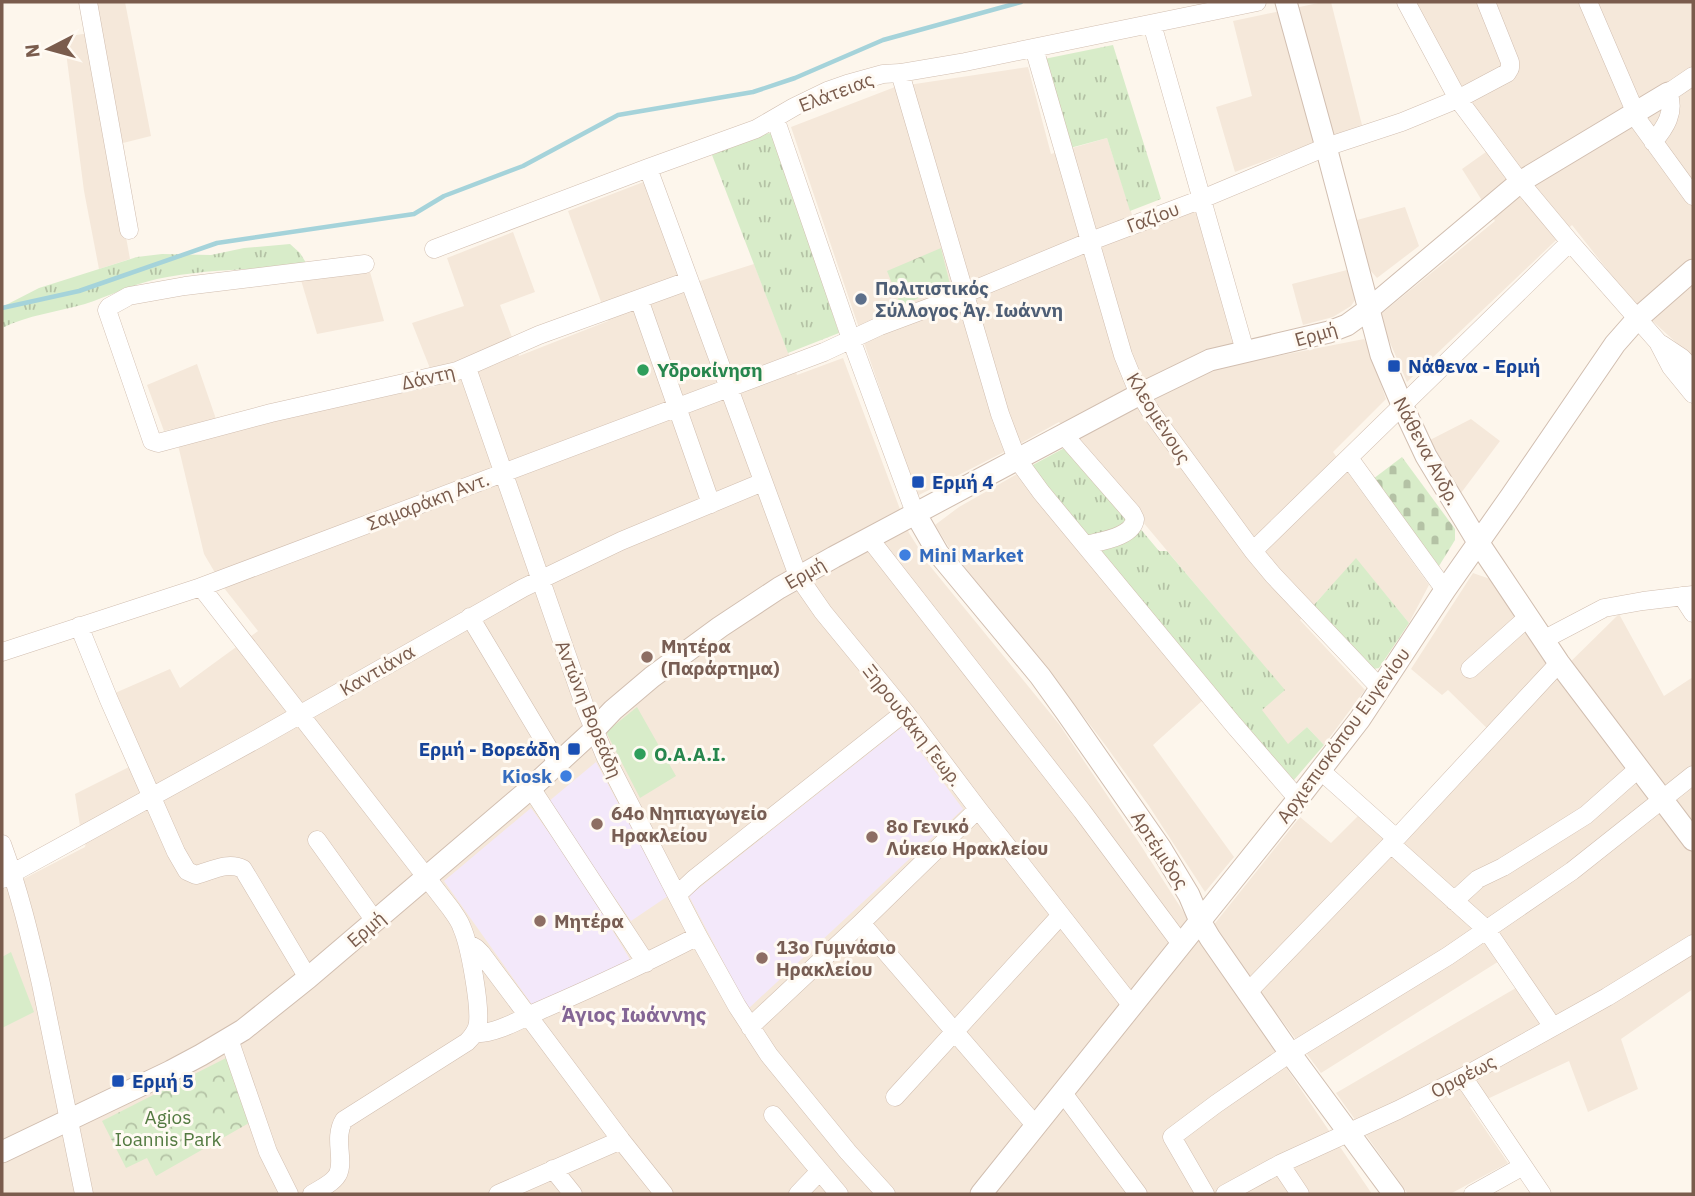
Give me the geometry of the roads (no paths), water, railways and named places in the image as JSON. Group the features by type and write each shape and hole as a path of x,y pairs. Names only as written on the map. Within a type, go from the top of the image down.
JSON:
{"street":[{"path":"88,2 129,230"},
{"name":"Ελάτειας","path":"434,249 744,134 837,87 883,74 965,62 1257,2"},
{"name":"Νάθενα Ανδρ.","path":"1286,2 1381,355 1426,456 1478,542 1543,640 1693,840"},
{"path":"1406,2 1458,99 1520,182 1658,342 1682,358 1693,370"},
{"name":"Γαζίου","path":"850,339 1326,147 1402,122 1458,99 1507,73 1510,68 1486,2"},
{"path":"1588,2 1635,112 1653,142 1693,196"},
{"path":"1152,24 1245,351"},
{"name":"Κλεομένους","path":"1034,48 1123,355 1140,394 1189,466 1253,551 1381,689"},
{"path":"900,73 1000,414 1017,459 1233,724 1298,799"},
{"path":"1653,142 1670,114 1668,93 1693,76"},
{"name":"Ερμή","path":"2,1152 172,1071 229,1039 260,1017 531,788 612,710 720,626 799,576 915,513 1210,360 1329,332 1354,321 1520,182 1668,93"},
{"path":"775,118 850,339 915,513"},
{"name":"Ξηρουδάκη Γεωρ.","path":"648,168 799,576 823,612 905,712 978,810 1132,1006"},
{"path":"1253,551 1570,242"},
{"name":"Δάντη","path":"365,264 185,286 130,296 109,307 107,310 113,330 152,441 158,443 271,413 467,368 539,335 688,281"},
{"name":"Αρχιεπισκόπου Ευγενίου","path":"981,1194 1320,771 1381,689 1445,590 1609,352 1637,319 1693,270"},
{"path":"639,299 711,504"},
{"name":"Σαμαράκη Αντ.","path":"2,652 201,587 824,352 850,339"},
{"path":"1658,342 1671,367 1693,394"},
{"name":"Αντώνη Βορεάδη","path":"467,368 594,730 612,769 724,985 750,1027 848,1152 886,1194"},
{"path":"1064,435 1135,519 1135,524 1127,533 1086,545"},
{"path":"1349,458 1445,590"},
{"name":"Καντιάνα","path":"7,876 540,579 621,541 763,482"},
{"name":"Αρτέμιδος","path":"915,513 938,552 1074,722 1160,848 1189,895 1200,921 1248,992 1394,1194"},
{"path":"869,538 1082,811 1181,944"},
{"path":"201,587 457,918 467,943 478,1008 475,1033 467,1042 344,1120 338,1134 338,1175 312,1194"},
{"path":"1543,640 1604,608 1631,603 1687,596 1693,613"},
{"path":"470,617 558,764"},
{"path":"1470,669 1528,617"},
{"path":"79,626 176,852 187,871 196,875 232,866 245,871 308,978"},
{"path":"1248,992 1394,841 1559,663"},
{"path":"677,895 905,712"},
{"path":"1454,901 1478,879 1503,867 1586,816 1638,769"},
{"path":"1320,771 1486,929 1553,1027"},
{"path":"1205,1194 1172,1137 1290,1053 1448,956 1572,871 1693,775"},
{"path":"531,788 646,963"},
{"path":"750,1027 978,810"},
{"path":"317,840 376,920"},
{"path":"2,844 7,876 34,951 84,1194"},
{"path":"895,1097 1061,915"},
{"path":"861,923 1036,1126"},
{"path":"475,1033 493,1031 646,963 698,936"},
{"path":"467,943 477,947 664,1194"},
{"name":"Ορφέως","path":"1225,1194 1280,1164 1349,1134 1463,1077 1607,997 1693,944"},
{"path":"229,1039 264,1143 289,1194"},
{"path":"1463,1077 1542,1194"},
{"path":"1063,1093 1138,1194"},
{"path":"773,1115 839,1194"},
{"path":"498,1194 621,1140"},
{"path":"1280,1164 1300,1194"},
{"path":"1473,1194 1523,1166"},
{"path":"553,1169 573,1194"},
{"path":"798,1194 820,1172"}],"waterway":[{"path":"2,308 79,291 217,243 414,214 444,196 523,166 618,115 753,92 795,78 883,40 1021,2"}],"place":[{"name":"Πολιτιστικός Σύλλογος Άγ. Ιωάννη","path":"861,299"},
{"name":"Νάθενα - Ερμή","path":"1394,366"},
{"name":"Υδροκίνηση","path":"643,370"},
{"name":"Ερμή 4","path":"918,482"},
{"name":"Mini Market","path":"905,555"},
{"name":"Μητέρα (Παράρτημα)","path":"647,657"},
{"name":"Ερμή - Βορεάδη","path":"574,749"},
{"name":"Ο.Α.Α.Ι.","path":"640,754"},
{"name":"Kiosk","path":"566,776"},
{"name":"64ο Νηπιαγωγείο Ηρακλείου","path":"597,824"},
{"name":"8ο Γενικό Λύκειο Ηρακλείου","path":"872,837"},
{"name":"Μητέρα","path":"540,921"},
{"name":"13o Γυμνάσιο Ηρακλείου","path":"762,958"},
{"name":"Ερμή 5","path":"118,1081"}],"district":[{"name":"Άγιος Ιωάννης","path":"634,1015"}],"park label":[{"name":"Agios Ioannis Park","path":"168,1128"}]}
